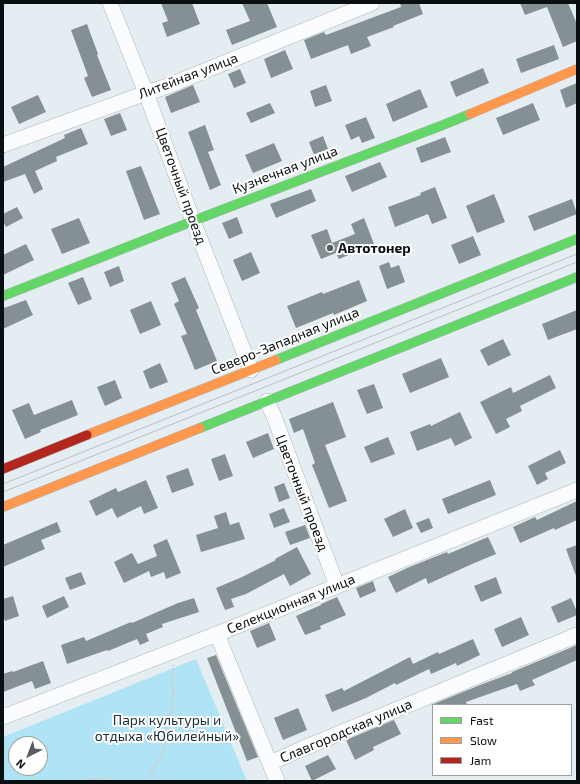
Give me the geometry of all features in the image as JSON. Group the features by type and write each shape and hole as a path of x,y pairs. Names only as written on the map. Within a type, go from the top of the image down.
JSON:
{"main road":[{"name":"Кузнечная улица","path":"3,296 193,220 443,125 577,69"},
{"name":"Северо-Западная улица","path":"3,469 577,239"},
{"path":"3,507 577,278"}],"street":[{"name":"Цветочный проезд","path":"110,3 146,93 251,370"},
{"name":"Литейная улица","path":"3,145 165,87 372,3"},
{"name":"Цветочный проезд","path":"267,401 337,586"},
{"name":"Селекционная улица","path":"3,717 217,634 577,490"},
{"path":"217,634 277,781"},
{"name":"Славгородская улица","path":"270,763 577,635"}],"path":[{"path":"147,781 163,752 173,701 174,650"},
{"path":"83,781 103,778 111,781"}],"green space":[{"name":"Парк культуры и отдыха «Юбилейный»","path":"196,659 247,781 3,781 3,737"}],"building":[{"path":"161,3 192,3 200,24 167,37 162,23 168,21"},
{"path":"242,3 267,3 277,27 232,45 226,30 250,21"},
{"path":"400,3 419,3 423,14 367,37 371,46 351,54 348,45 311,59 304,40 324,32 326,35 401,7"},
{"path":"520,3 568,3 577,24 577,41 563,47 547,7 525,15"},
{"path":"87,24 111,90 92,97 84,78 88,76 71,30"},
{"path":"554,45 559,59 521,73 516,59"},
{"path":"285,50 293,69 271,78 264,59"},
{"path":"483,68 489,83 456,97 450,82"},
{"path":"240,69 246,83 234,88 228,74"},
{"path":"577,83 577,103 566,108 560,90"},
{"path":"193,85 200,102 171,113 165,97"},
{"path":"326,85 332,101 315,107 310,91"},
{"path":"420,89 428,107 393,122 386,104"},
{"path":"38,95 46,112 19,124 11,107"},
{"path":"270,103 275,113 251,123 246,113"},
{"path":"533,103 540,120 503,135 496,118"},
{"path":"120,113 127,130 111,136 104,119"},
{"path":"366,117 375,138 362,143 359,136 351,140 345,125"},
{"path":"205,125 214,150 208,152 221,185 210,190 188,132"},
{"path":"81,128 88,144 56,157 57,161 35,171 43,189 34,194 25,174 3,182 3,167 65,138 64,135"},
{"path":"323,136 328,149 314,155 309,142"},
{"path":"445,137 451,152 421,163 416,148"},
{"path":"274,143 282,161 253,173 245,155"},
{"path":"380,162 387,177 352,192 345,176"},
{"path":"141,166 160,214 144,220 126,171"},
{"path":"435,187 447,218 432,224 428,214 395,227 388,207 421,195 420,193"},
{"path":"311,189 316,201 276,218 270,204"},
{"path":"494,194 505,222 477,233 466,206"},
{"path":"572,199 577,214 534,231 528,216"},
{"path":"17,207 23,218 6,227 3,221 3,214"},
{"path":"237,217 243,233 229,239 222,223"},
{"path":"79,218 90,243 62,254 51,229"},
{"path":"364,218 374,244 339,259 336,253 321,259 311,235 327,229 332,243 355,234 351,224"},
{"path":"473,236 481,255 459,264 451,245"},
{"path":"26,244 34,260 3,275 3,255"},
{"path":"251,252 260,273 242,281 233,260"},
{"path":"389,262 391,268 399,265 405,282 387,289 379,266"},
{"path":"119,266 124,281 110,287 104,272"},
{"path":"83,277 92,299 78,305 68,283"},
{"path":"185,277 199,308 196,310 217,361 195,370 181,336 187,334 174,304 179,301 171,283"},
{"path":"359,280 367,301 334,315 333,313 296,328 287,306 322,292 323,294"},
{"path":"26,300 33,315 3,329 3,308"},
{"path":"151,301 161,325 140,334 130,310"},
{"path":"577,310 577,329 548,340 542,324"},
{"path":"503,339 511,355 488,366 480,350"},
{"path":"441,358 449,377 410,393 402,374"},
{"path":"160,363 168,382 150,389 143,371"},
{"path":"550,375 556,388 520,406 522,411 506,419 510,427 496,434 480,402 511,387 513,393"},
{"path":"115,380 122,398 105,406 97,387"},
{"path":"374,384 383,408 367,414 357,390"},
{"path":"72,400 78,415 40,430 41,432 25,439 12,410 29,403 34,415"},
{"path":"333,402 346,437 325,445 347,501 329,508 312,465 315,463 303,429 294,433 289,419"},
{"path":"460,412 472,438 455,446 451,438 417,451 410,432 430,424 431,426"},
{"path":"268,433 274,449 253,458 246,442"},
{"path":"388,437 395,454 371,463 364,447"},
{"path":"560,450 566,463 545,473 548,479 537,485 528,466"},
{"path":"225,454 233,476 219,481 211,459"},
{"path":"188,468 194,485 172,493 166,476"},
{"path":"146,480 158,508 144,514 141,506 117,518 112,508 96,516 89,501 116,488 118,492"},
{"path":"490,480 496,495 448,514 442,499"},
{"path":"284,483 290,498 279,502 274,487"},
{"path":"577,501 577,520 520,543 513,527 535,517 537,520"},
{"path":"284,508 290,522 274,528 269,514"},
{"path":"405,509 413,528 393,537 384,519"},
{"path":"226,512 230,525 239,522 245,539 201,552 196,535 218,528 214,516"},
{"path":"429,518 433,528 421,533 416,523"},
{"path":"57,522 61,532 41,540 45,549 3,567 3,545"},
{"path":"305,525 310,538 290,545 285,532"},
{"path":"488,537 496,554 428,584 426,578 396,593 388,577 447,552 448,554"},
{"path":"167,539 181,573 166,579 164,572 151,577 149,571 124,583 114,562 132,553 138,564 157,556 153,545"},
{"path":"577,545 577,576 576,576 566,549"},
{"path":"297,547 311,574 290,586 284,574 246,594 231,599 234,607 225,610 216,588 276,560 275,559"},
{"path":"81,572 86,584 70,590 65,578"},
{"path":"496,577 502,593 481,602 474,586"},
{"path":"373,581 376,591 360,598 356,588"},
{"path":"13,596 19,616 5,621 3,615 3,599"},
{"path":"64,596 69,607 47,618 42,606"},
{"path":"337,597 346,615 320,626 321,629 305,635 296,616"},
{"path":"194,598 199,612 162,624 163,627 146,634 149,641 140,645 137,639 108,651 107,650 67,664 61,645 84,637 86,641 178,603"},
{"path":"571,598 577,615 558,623 551,607"},
{"path":"521,617 529,635 502,647 494,629"},
{"path":"269,623 276,640 257,648 250,631"},
{"path":"473,639 480,655 457,666 456,663 431,674 429,669 396,685 395,683 366,698 332,712 325,695 342,688 344,691 410,657 413,664 438,652 439,654"},
{"path":"577,645 577,660 532,680 535,685 520,691 517,684 466,702 467,704 433,704 512,673"},
{"path":"216,655 258,757 247,761 207,658"},
{"path":"43,661 51,683 35,689 32,681 3,692 3,674"},
{"path":"298,708 307,730 283,740 274,718"},
{"path":"394,720 401,734 373,747 374,750 355,760 346,740"},
{"path":"328,755 336,769 312,781 305,766"}],"tram line":[{"path":"3,484 577,254"},
{"path":"3,492 577,262"}],"traffic: fast":[{"path":"3,296 470,114"},
{"path":"276,360 577,239"},
{"path":"200,428 577,277"}],"traffic: slow":[{"path":"470,114 577,69"},
{"path":"87,435 276,360"},
{"path":"3,507 200,428"}],"traffic: jam":[{"path":"3,469 87,435"}],"place":[{"name":"Автотонер","path":"330,248"}]}
